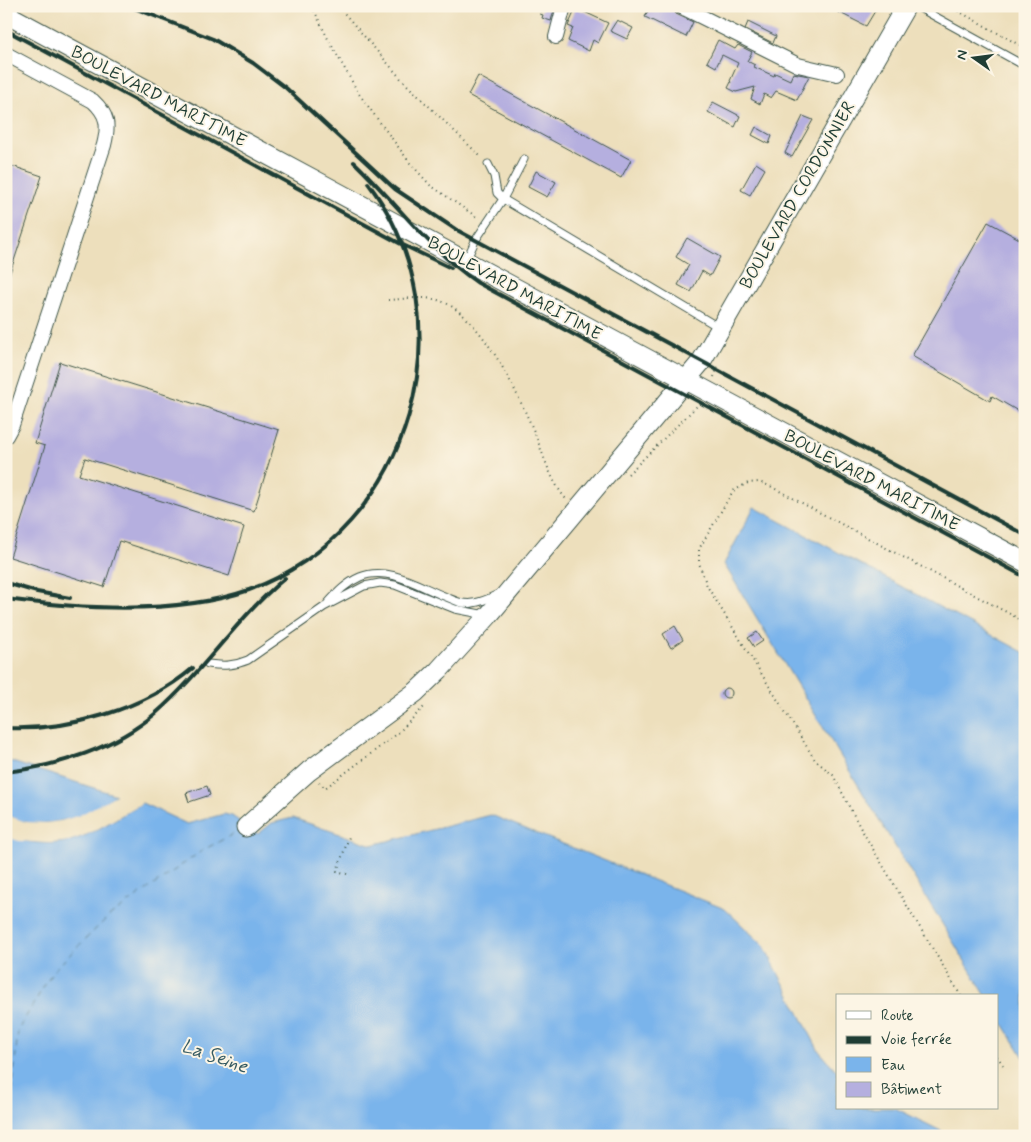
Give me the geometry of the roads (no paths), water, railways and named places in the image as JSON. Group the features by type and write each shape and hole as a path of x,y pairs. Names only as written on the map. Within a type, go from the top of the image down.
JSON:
{"street":[{"path":"556,37 564,6"},
{"path":"680,6 798,65 837,74"},
{"name":"BOULEVARD CORDONNIER","path":"246,827 310,771 416,692 439,670 488,616 701,362 906,6"},
{"name":"BOULEVARD MARITIME","path":"6,14 685,381 1025,562"},
{"path":"6,54 92,101 101,109 106,120 107,131 58,287 12,425 6,436"}],"lane":[{"path":"916,6 1025,66"},
{"path":"466,261 475,241 503,199 524,159"},
{"path":"488,164 494,176 497,193 503,199 720,328"},
{"path":"324,607 344,586 361,577 377,572 395,576 458,602 472,604 486,601 499,593 515,576 530,565"},
{"path":"208,664 235,665 248,660 324,607 364,586 380,583 395,585 455,609 488,616"}],"water":[{"path":"754,507 1025,653 1025,1059 998,1016 998,994 985,994 724,564"},
{"path":"6,760 116,795 89,812 71,819 35,823 18,820 10,816 6,825"},
{"name":"La Seine","path":"142,803 187,824 224,814 232,816 258,834 272,823 293,818 372,845 491,815 725,909 764,946 819,1051 836,1070 836,1110 899,1110 951,1136 6,1136 6,837 38,843 54,843 79,838"}],"railway":[{"path":"129,6 213,39 253,63 286,88 395,189 455,229 1025,535"},
{"path":"6,30 401,244 451,268"},
{"path":"354,162 428,241 460,270 478,283 1025,577"},
{"path":"6,599 35,603 129,608 192,603 221,598 249,590 305,561 351,520 386,471 409,416 419,357 416,296 399,238 368,183"},
{"path":"6,772 46,765 86,753 123,736 140,725 173,697 251,610 285,578"},
{"path":"6,583 37,592 70,598"},
{"path":"6,728 55,726 105,714 129,706 152,695 193,668"}]}
